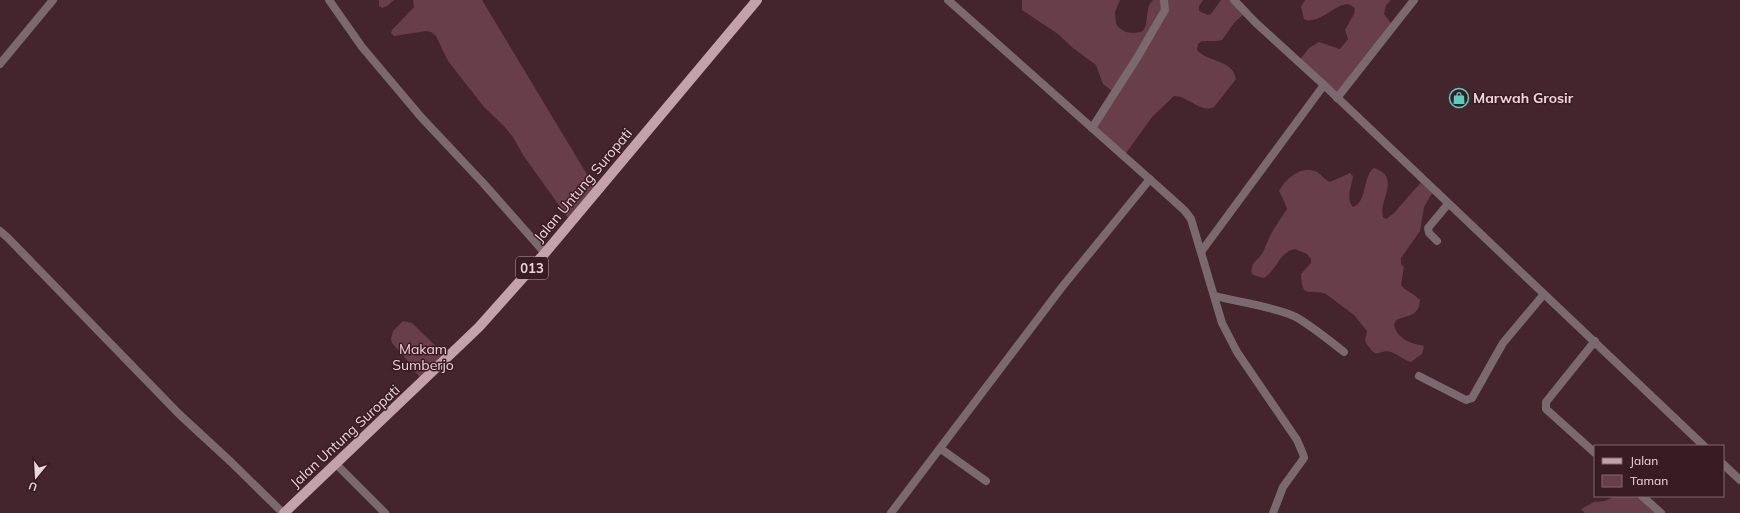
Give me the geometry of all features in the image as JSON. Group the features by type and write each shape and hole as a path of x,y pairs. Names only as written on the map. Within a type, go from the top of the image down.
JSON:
{"main road":[{"name":"Jalan Untung Suropati","path":"284,513 479,327 545,253 756,0"}],"street":[{"path":"0,64 53,0"},
{"path":"329,0 362,47 421,117 484,184 545,253"},
{"path":"948,0 1185,211 1190,219 1201,252 1222,323 1237,352 1297,440 1303,454 1304,458 1283,487 1273,513"},
{"path":"1092,128 1137,58 1165,10 1164,0"},
{"path":"1234,0 1256,23 1324,85 1703,445"},
{"path":"1337,98 1414,0"},
{"path":"1201,252 1324,85"},
{"path":"891,513 941,449 1062,287 1150,179"},
{"path":"1437,241 1429,233 1428,228 1448,204"},
{"path":"0,231 14,243 179,414 284,513"},
{"path":"1419,376 1466,400 1472,398 1503,343 1544,294"},
{"path":"1215,296 1284,312 1325,337 1344,352"},
{"path":"1594,452 1546,409 1545,405 1595,341"},
{"path":"941,449 986,481"},
{"path":"336,464 385,513"},
{"path":"1724,465 1740,480"},
{"path":"1643,497 1661,513"}],"green space":[{"path":"379,0 394,0 382,8 379,6"},
{"path":"413,0 482,0 597,191 571,222 523,155 513,137 484,107 448,61 436,36 431,32 426,31 394,36 391,33 392,30 414,7"},
{"path":"1022,0 1120,0 1115,12 1116,24 1125,31 1135,33 1143,31 1149,7 1153,0 1203,0 1199,6 1199,11 1208,15 1211,14 1221,0 1234,0 1246,12 1234,23 1222,40 1202,41 1198,44 1197,50 1206,57 1225,64 1234,73 1236,79 1214,107 1204,108 1179,96 1174,96 1152,117 1124,156 1092,128 1112,91 1103,84 1096,65 1073,48 1058,34 1022,10"},
{"path":"1305,0 1391,0 1386,5 1384,14 1394,27 1337,98 1298,62 1309,48 1319,42 1340,49 1348,39 1345,30 1354,14 1355,8 1348,4 1342,5 1323,16 1313,20 1308,20 1304,19 1301,7"},
{"path":"1374,168 1382,172 1387,177 1387,190 1382,210 1383,217 1386,219 1393,214 1423,180 1434,190 1424,207 1420,231 1401,258 1401,264 1404,267 1401,285 1420,300 1418,309 1415,312 1409,316 1396,320 1394,325 1398,334 1403,338 1414,344 1424,346 1422,354 1411,362 1391,352 1387,351 1376,353 1373,351 1369,348 1365,341 1367,331 1354,315 1326,294 1320,292 1308,292 1305,290 1303,287 1301,274 1311,263 1311,259 1307,254 1295,249 1290,251 1282,257 1272,271 1264,278 1253,275 1251,271 1253,264 1262,254 1272,232 1287,209 1279,191 1290,177 1306,170 1311,170 1317,172 1330,182 1350,173 1353,176 1349,200 1353,207 1361,200 1370,172"},
{"name":"Makam Sumberjo","path":"403,321 412,323 448,358 424,381 410,367 407,360 392,343 391,339 393,331"},
{"path":"1613,497 1643,497 1661,513 1585,513 1581,509 1594,502 1605,501"}],"place":[{"name":"Marwah Grosir","path":"1459,98"}]}
